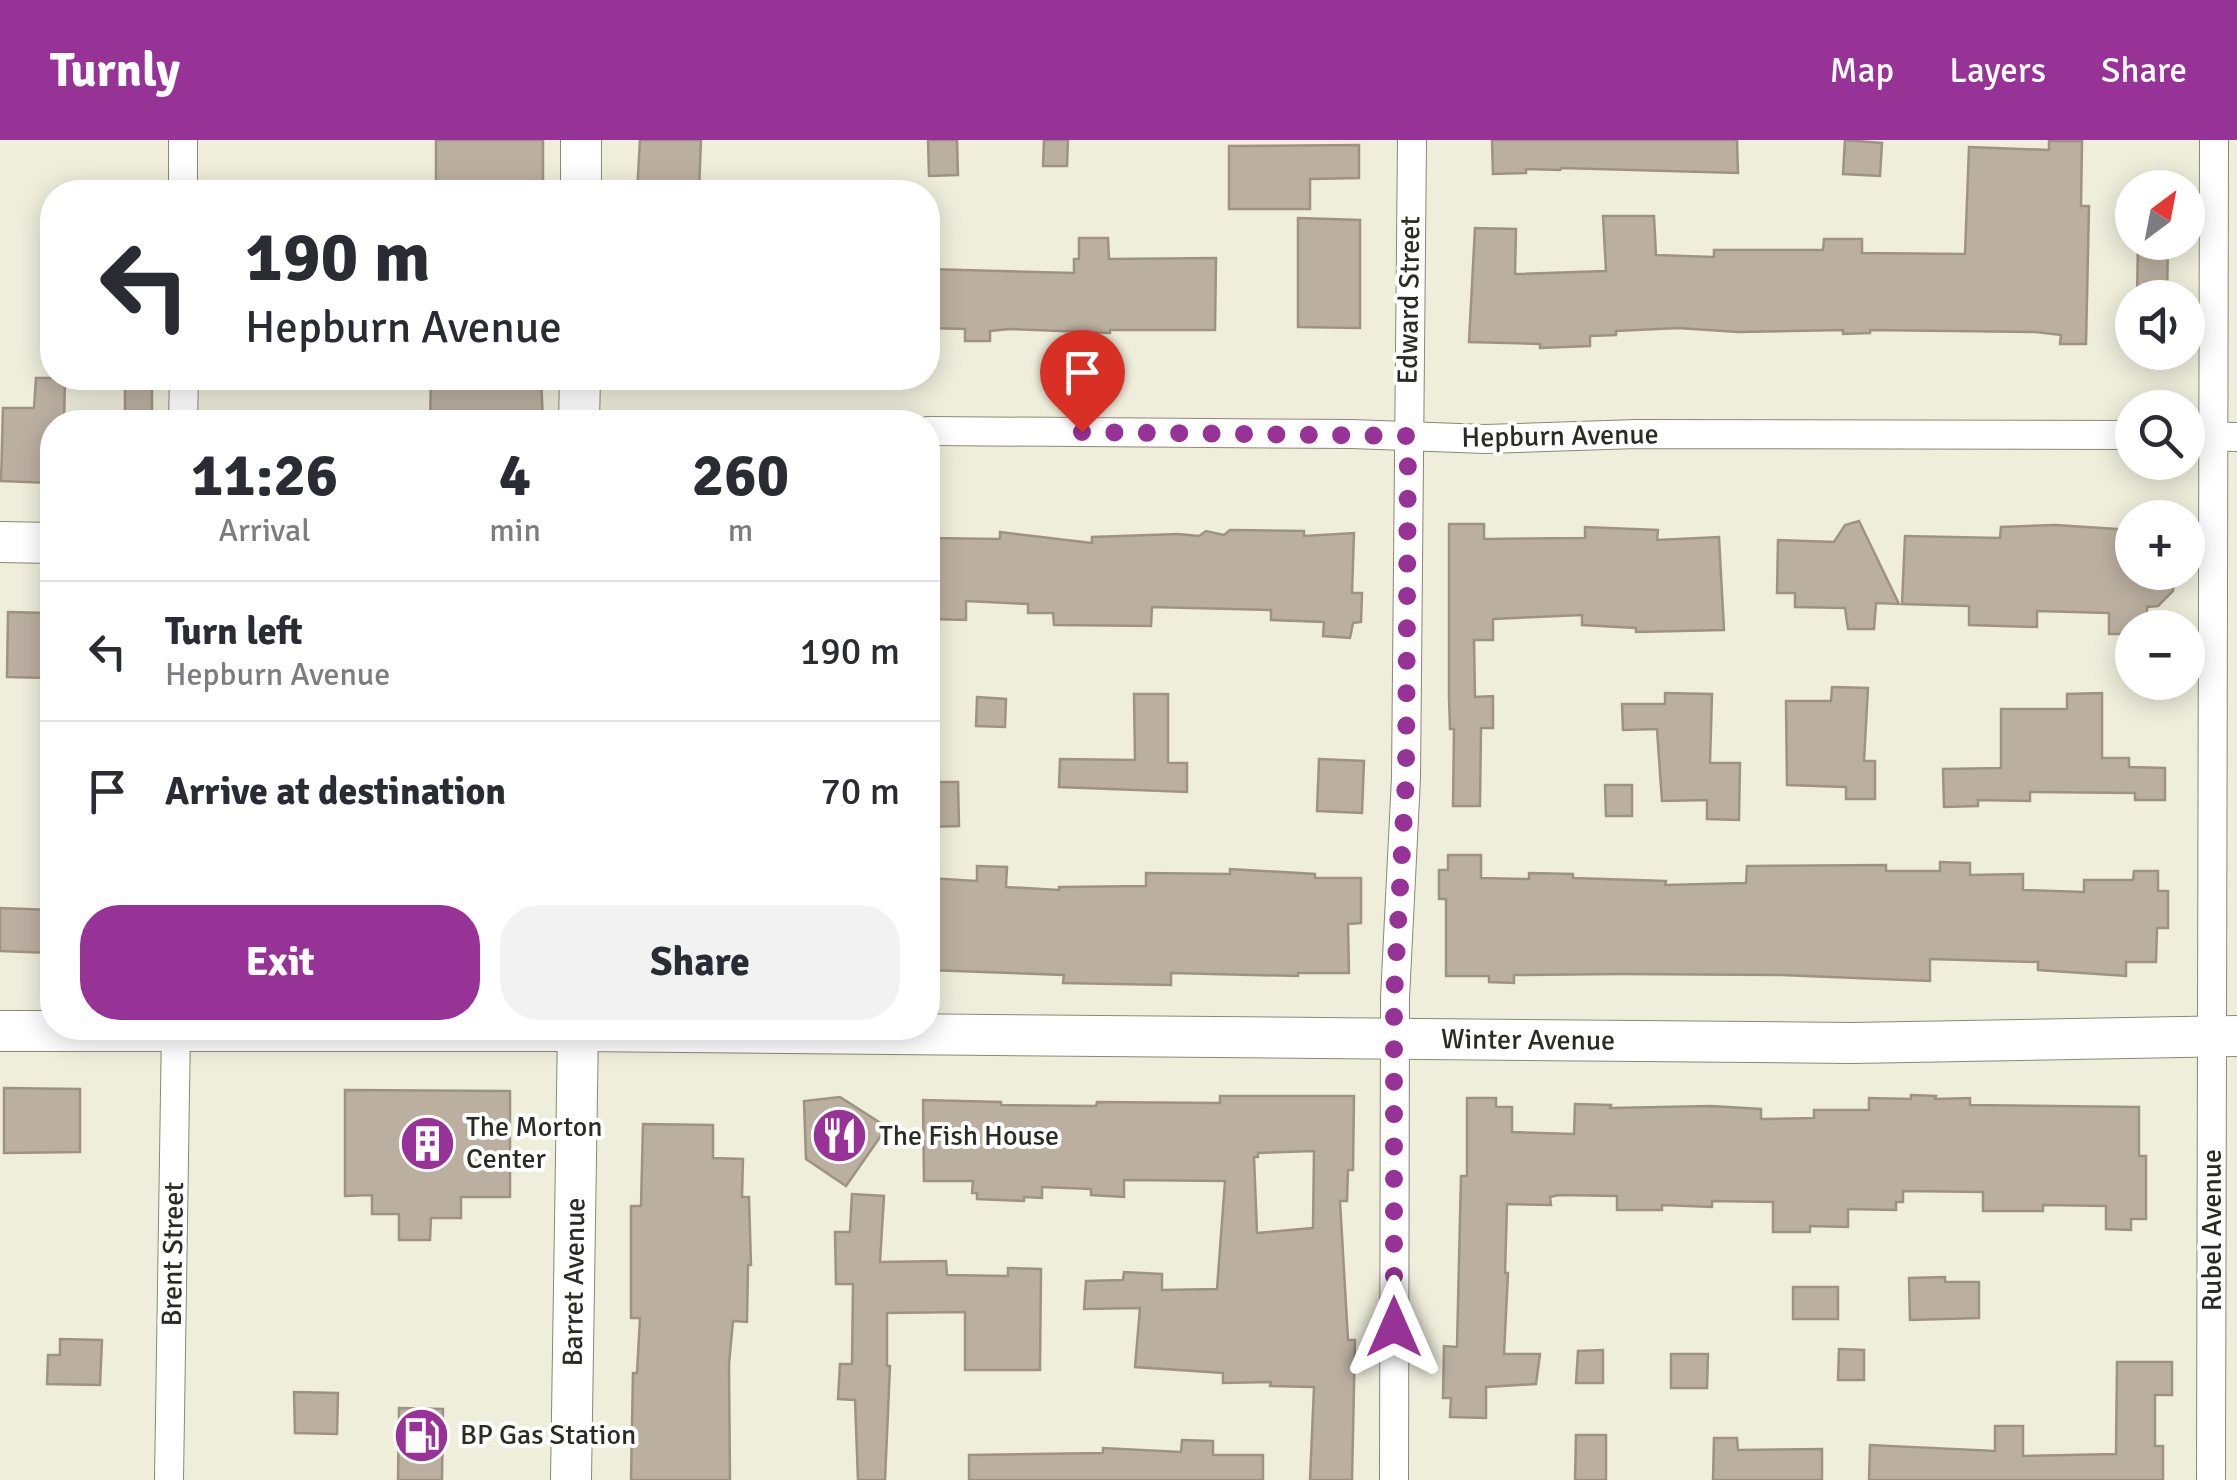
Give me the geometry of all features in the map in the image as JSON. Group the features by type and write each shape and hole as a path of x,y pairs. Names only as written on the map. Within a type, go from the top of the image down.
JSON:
{"main road":[{"path":"581,180 582,140"},
{"path":"0,542 40,543"},
{"name":"Winter Avenue","path":"0,1030 40,1030"},
{"name":"Winter Avenue","path":"940,1036 1852,1043 2225,1036"},
{"name":"Barret Avenue","path":"571,1480 578,1040"}],"street":[{"path":"183,140 184,180"},
{"name":"Edward Street","path":"1394,1480 1394,998 1406,778 1412,140"},
{"name":"Rubel Avenue","path":"2211,1480 2225,1036 2213,436 2214,140"},
{"name":"Hepburn Avenue","path":"940,431 1485,439 1637,434 2115,435"},
{"name":"Brent Street","path":"169,1480 176,1040"}],"building":[{"path":"436,140 543,140 543,180 436,180"},
{"path":"640,140 701,140 699,180 638,180"},
{"path":"928,140 957,140 958,175 929,176"},
{"path":"1044,140 1068,140 1067,166 1043,166"},
{"path":"1492,140 1737,140 1738,173 1561,168 1493,174"},
{"path":"1845,140 1882,143 1880,176 1843,174"},
{"path":"2049,141 2082,141 2081,206 2089,206 2086,344 2060,344 2061,335 2036,332 1870,330 1843,334 1843,330 1738,332 1678,328 1590,336 1590,346 1540,348 1540,344 1469,342 1475,228 1516,229 1515,274 1606,271 1603,216 1654,216 1656,255 1714,257 1714,250 1823,250 1824,239 1862,239 1862,253 1965,254 1969,147 2049,150"},
{"path":"1359,145 1359,178 1310,179 1310,209 1229,209 1229,146"},
{"path":"1298,218 1360,220 1360,328 1298,327"},
{"path":"1079,238 1108,238 1109,259 1216,258 1215,330 1110,333 1010,329 990,331 990,341 965,341 965,329 940,328 940,269 1074,273 1074,259 1079,259"},
{"path":"2138,260 2168,260 2167,280 2137,280"},
{"path":"36,378 40,378 40,390 65,390 64,410 40,410 40,483 1,481 3,408 34,408"},
{"path":"125,390 152,390 152,410 125,410"},
{"path":"431,390 542,390 542,410 430,410"},
{"path":"1859,521 1899,604 1876,603 1874,629 1848,629 1845,608 1795,607 1795,593 1777,593 1778,540 1834,542 1845,525"},
{"path":"1449,524 1484,524 1484,539 1585,538 1585,527 1658,530 1657,540 1719,537 1724,630 1636,632 1636,628 1582,625 1582,615 1493,619 1493,640 1474,640 1475,697 1493,696 1493,728 1481,728 1480,806 1453,806"},
{"path":"2001,527 2115,529 2115,590 2173,591 2158,606 2147,610 2115,610 2115,634 2109,634 2109,613 2037,611 2037,627 1969,625 1969,606 1902,604 1905,536 2000,538"},
{"path":"1230,530 1304,531 1304,536 1354,533 1352,593 1362,593 1361,622 1353,623 1350,638 1323,636 1324,622 1271,620 1271,610 1152,607 1151,626 1054,625 1053,613 1028,613 1028,604 966,601 966,620 940,619 940,538 1000,539 1000,532 1092,543 1092,537 1199,536 1206,531 1224,535"},
{"path":"8,612 40,613 40,678 7,677"},
{"path":"1832,687 1868,688 1864,761 1875,761 1875,799 1846,799 1846,787 1787,785 1786,701 1831,701"},
{"path":"1665,693 1712,694 1710,763 1740,763 1739,820 1707,819 1707,800 1662,801 1657,729 1623,730 1622,704 1665,704"},
{"path":"2102,693 2102,758 2129,758 2129,767 2165,768 2165,800 2135,800 2135,793 2030,792 2030,801 1978,800 1978,806 1944,807 1943,769 2001,768 2001,709 2067,709 2067,694"},
{"path":"1134,694 1168,694 1168,763 1187,763 1187,792 1059,787 1060,759 1135,760"},
{"path":"977,697 1006,699 1005,727 976,726"},
{"path":"1319,759 1364,761 1362,813 1317,811"},
{"path":"940,782 958,782 959,826 940,827"},
{"path":"1605,785 1632,785 1632,816 1606,816"},
{"path":"1448,855 1481,855 1481,878 1529,879 1529,873 1573,874 1573,878 1666,881 1665,885 1746,883 1747,866 1886,865 1886,871 1940,871 1940,862 1970,863 1970,875 2023,874 2023,890 2084,892 2084,880 2133,880 2134,871 2158,871 2158,891 2168,891 2168,928 2157,928 2156,962 2126,962 2126,976 2038,970 2038,962 1930,959 1930,981 1620,974 1514,975 1514,983 1489,982 1489,976 1446,976 1446,899 1439,899 1439,870 1448,870"},
{"path":"977,866 1007,867 1006,887 1059,890 1146,886 1146,873 1230,874 1230,869 1315,874 1315,878 1361,878 1361,923 1348,924 1349,973 1171,973 1171,985 1063,983 1064,975 940,970 940,879 977,881"},
{"path":"0,908 40,910 40,953 0,951"},
{"path":"4,1088 80,1089 80,1152 4,1153"},
{"name":"The Morton Center","path":"345,1090 510,1091 510,1197 461,1197 461,1218 431,1218 430,1240 399,1240 399,1214 372,1214 372,1195 345,1196"},
{"path":"1911,1095 1970,1098 1970,1105 2139,1107 2139,1156 2146,1156 2146,1219 2131,1219 2131,1230 2106,1229 2106,1206 2043,1205 2043,1211 1983,1211 1983,1192 1903,1191 1903,1202 1896,1202 1896,1210 1848,1209 1848,1227 1810,1226 1810,1232 1773,1232 1773,1202 1712,1201 1712,1207 1662,1205 1662,1210 1617,1210 1617,1196 1559,1195 1550,1197 1551,1205 1507,1204 1504,1354 1540,1354 1536,1384 1486,1387 1486,1418 1450,1417 1451,1398 1443,1398 1444,1346 1457,1347 1461,1176 1467,1176 1467,1098 1496,1098 1496,1107 1512,1107 1512,1132 1574,1134 1575,1104 1611,1105 1610,1108 1711,1106 1761,1109 1761,1119 1814,1118 1814,1110 1869,1110 1869,1098 1911,1099"},
{"path":"1220,1096 1354,1096 1353,1170 1348,1170 1347,1201 1340,1201 1348,1340 1355,1340 1352,1480 1310,1480 1314,1387 1270,1386 1271,1382 1223,1383 1223,1373 1135,1367 1140,1308 1084,1309 1086,1281 1123,1280 1124,1272 1162,1274 1162,1290 1217,1289 1225,1181 1124,1180 1124,1197 1091,1195 1091,1189 1042,1187 1042,1198 1024,1197 1024,1201 977,1199 977,1193 972,1193 973,1181 924,1181 923,1100 1096,1106 1097,1102 1220,1103","holes":["1314,1151 1313,1228 1257,1233 1254,1157 1258,1153"]},
{"path":"840,1097 887,1127 846,1186 806,1159 804,1101"},
{"path":"643,1124 713,1125 713,1158 743,1159 742,1197 749,1197 751,1265 747,1322 733,1321 729,1364 730,1480 631,1480 633,1373 637,1373 640,1318 631,1318 631,1206 641,1206"},
{"path":"852,1194 884,1196 880,1262 946,1261 947,1275 1008,1276 1008,1268 1041,1269 1040,1370 965,1370 965,1312 887,1313 890,1366 885,1480 858,1480 855,1400 838,1399 840,1364 852,1364 853,1284 836,1284 835,1232 850,1232"},
{"path":"1945,1277 1945,1282 1979,1282 1979,1318 1910,1320 1909,1278"},
{"path":"1793,1287 1838,1287 1838,1319 1793,1319"},
{"path":"60,1339 102,1340 100,1385 47,1384 48,1355 60,1355"},
{"path":"1839,1349 1864,1350 1864,1380 1838,1380"},
{"path":"1603,1350 1603,1383 1576,1383 1578,1351"},
{"path":"1671,1354 1708,1354 1707,1388 1671,1388"},
{"path":"2117,1362 2172,1362 2172,1395 2155,1395 2155,1446 2163,1446 2163,1480 1869,1480 1870,1445 1995,1451 1995,1426 2023,1426 2023,1456 2116,1454"},
{"path":"294,1392 338,1393 337,1434 295,1433"},
{"name":"BP Gas Station","path":"399,1408 443,1409 442,1480 398,1480"},
{"path":"1576,1435 1606,1435 1606,1480 1575,1480"},
{"path":"1714,1438 1737,1438 1738,1450 1822,1449 1822,1480 1713,1480"},
{"path":"1182,1440 1213,1441 1213,1455 1263,1455 1263,1480 969,1480 969,1455 1103,1453 1103,1448 1181,1452"}],"place":[{"name":"The Fish House","path":"840,1136"},
{"name":"The Morton Center","path":"427,1143"},
{"name":"BP Gas Station","path":"421,1435"}],"route":[{"path":"1082,432 1408,436 1406,778 1394,998 1394,1327"}]}
